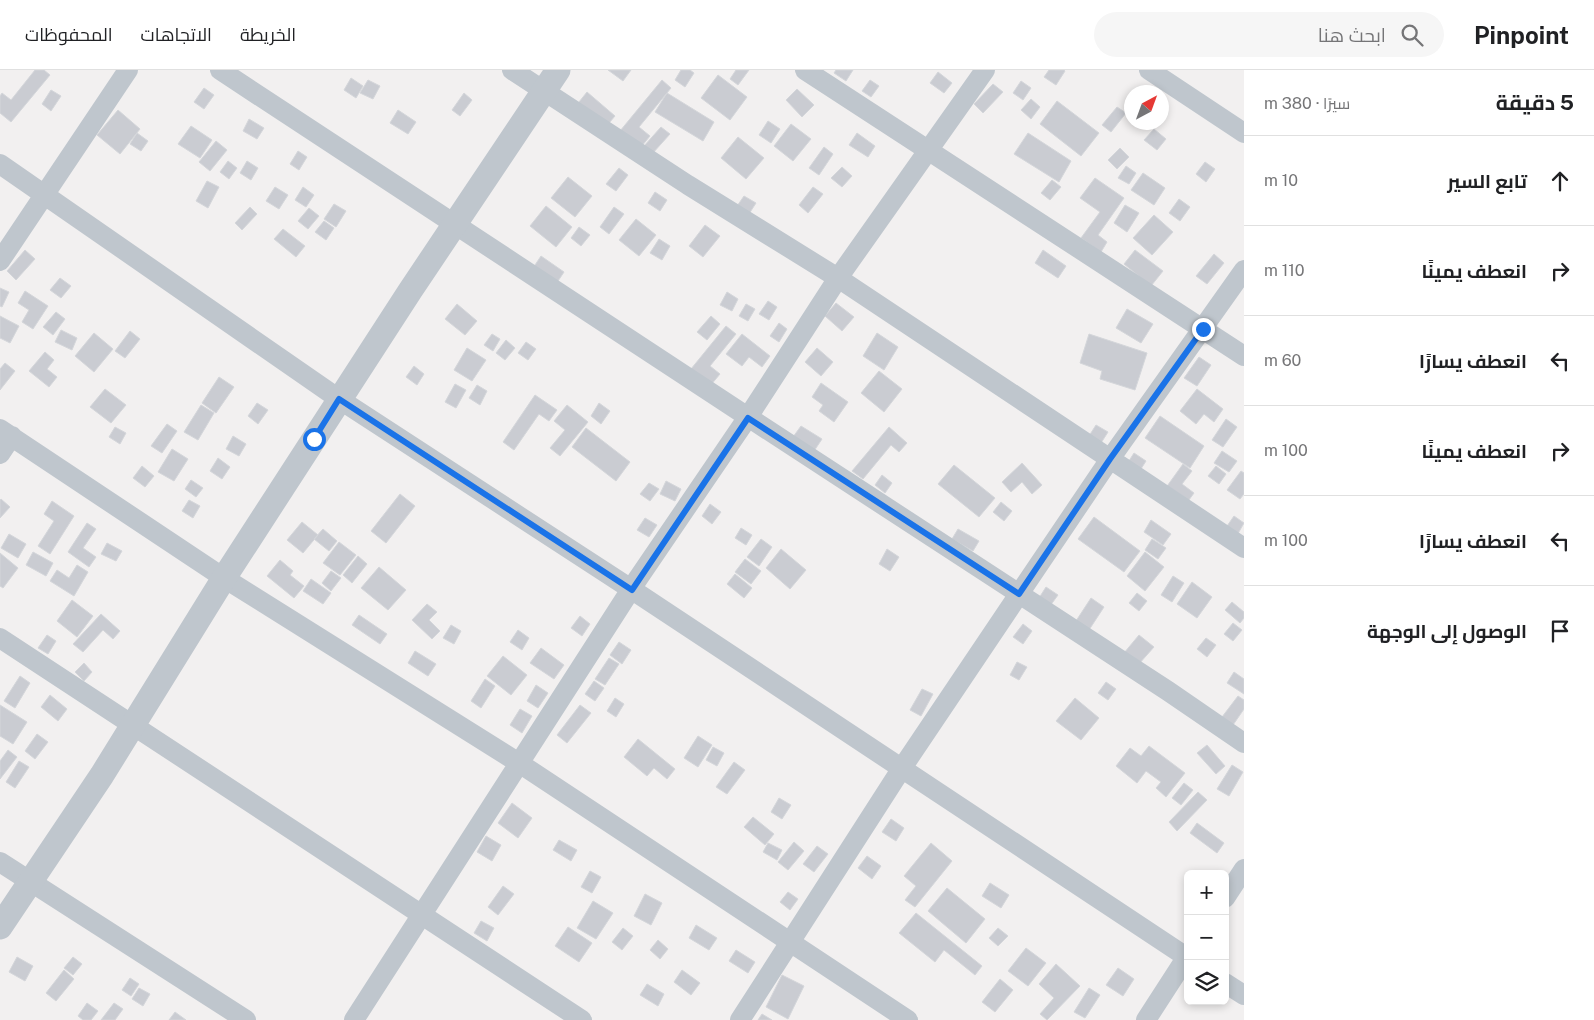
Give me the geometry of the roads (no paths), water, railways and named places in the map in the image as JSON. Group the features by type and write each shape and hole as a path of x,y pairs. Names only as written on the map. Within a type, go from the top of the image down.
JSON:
{"street":[{"path":"0,261 128,70"},
{"path":"220,70 748,418 1168,691 1244,743"},
{"path":"512,70 688,186 838,278 1244,548"},
{"path":"0,927 102,775 224,578 339,399 558,70"},
{"path":"805,70 1244,356"},
{"path":"354,1020 519,763 632,590 748,418 838,278 985,70"},
{"path":"1150,70 1244,133"},
{"path":"0,164 339,399 1184,954"},
{"path":"740,1020 792,942 902,768 1110,459 1244,270"},
{"path":"0,454 6,432 224,578 519,763 908,1020"},
{"path":"0,638 582,1020"},
{"path":"0,862 246,1020"},
{"path":"1229,892 1244,869"},
{"path":"1146,1020 1184,960"},
{"path":"1229,986 1244,995"}]}
